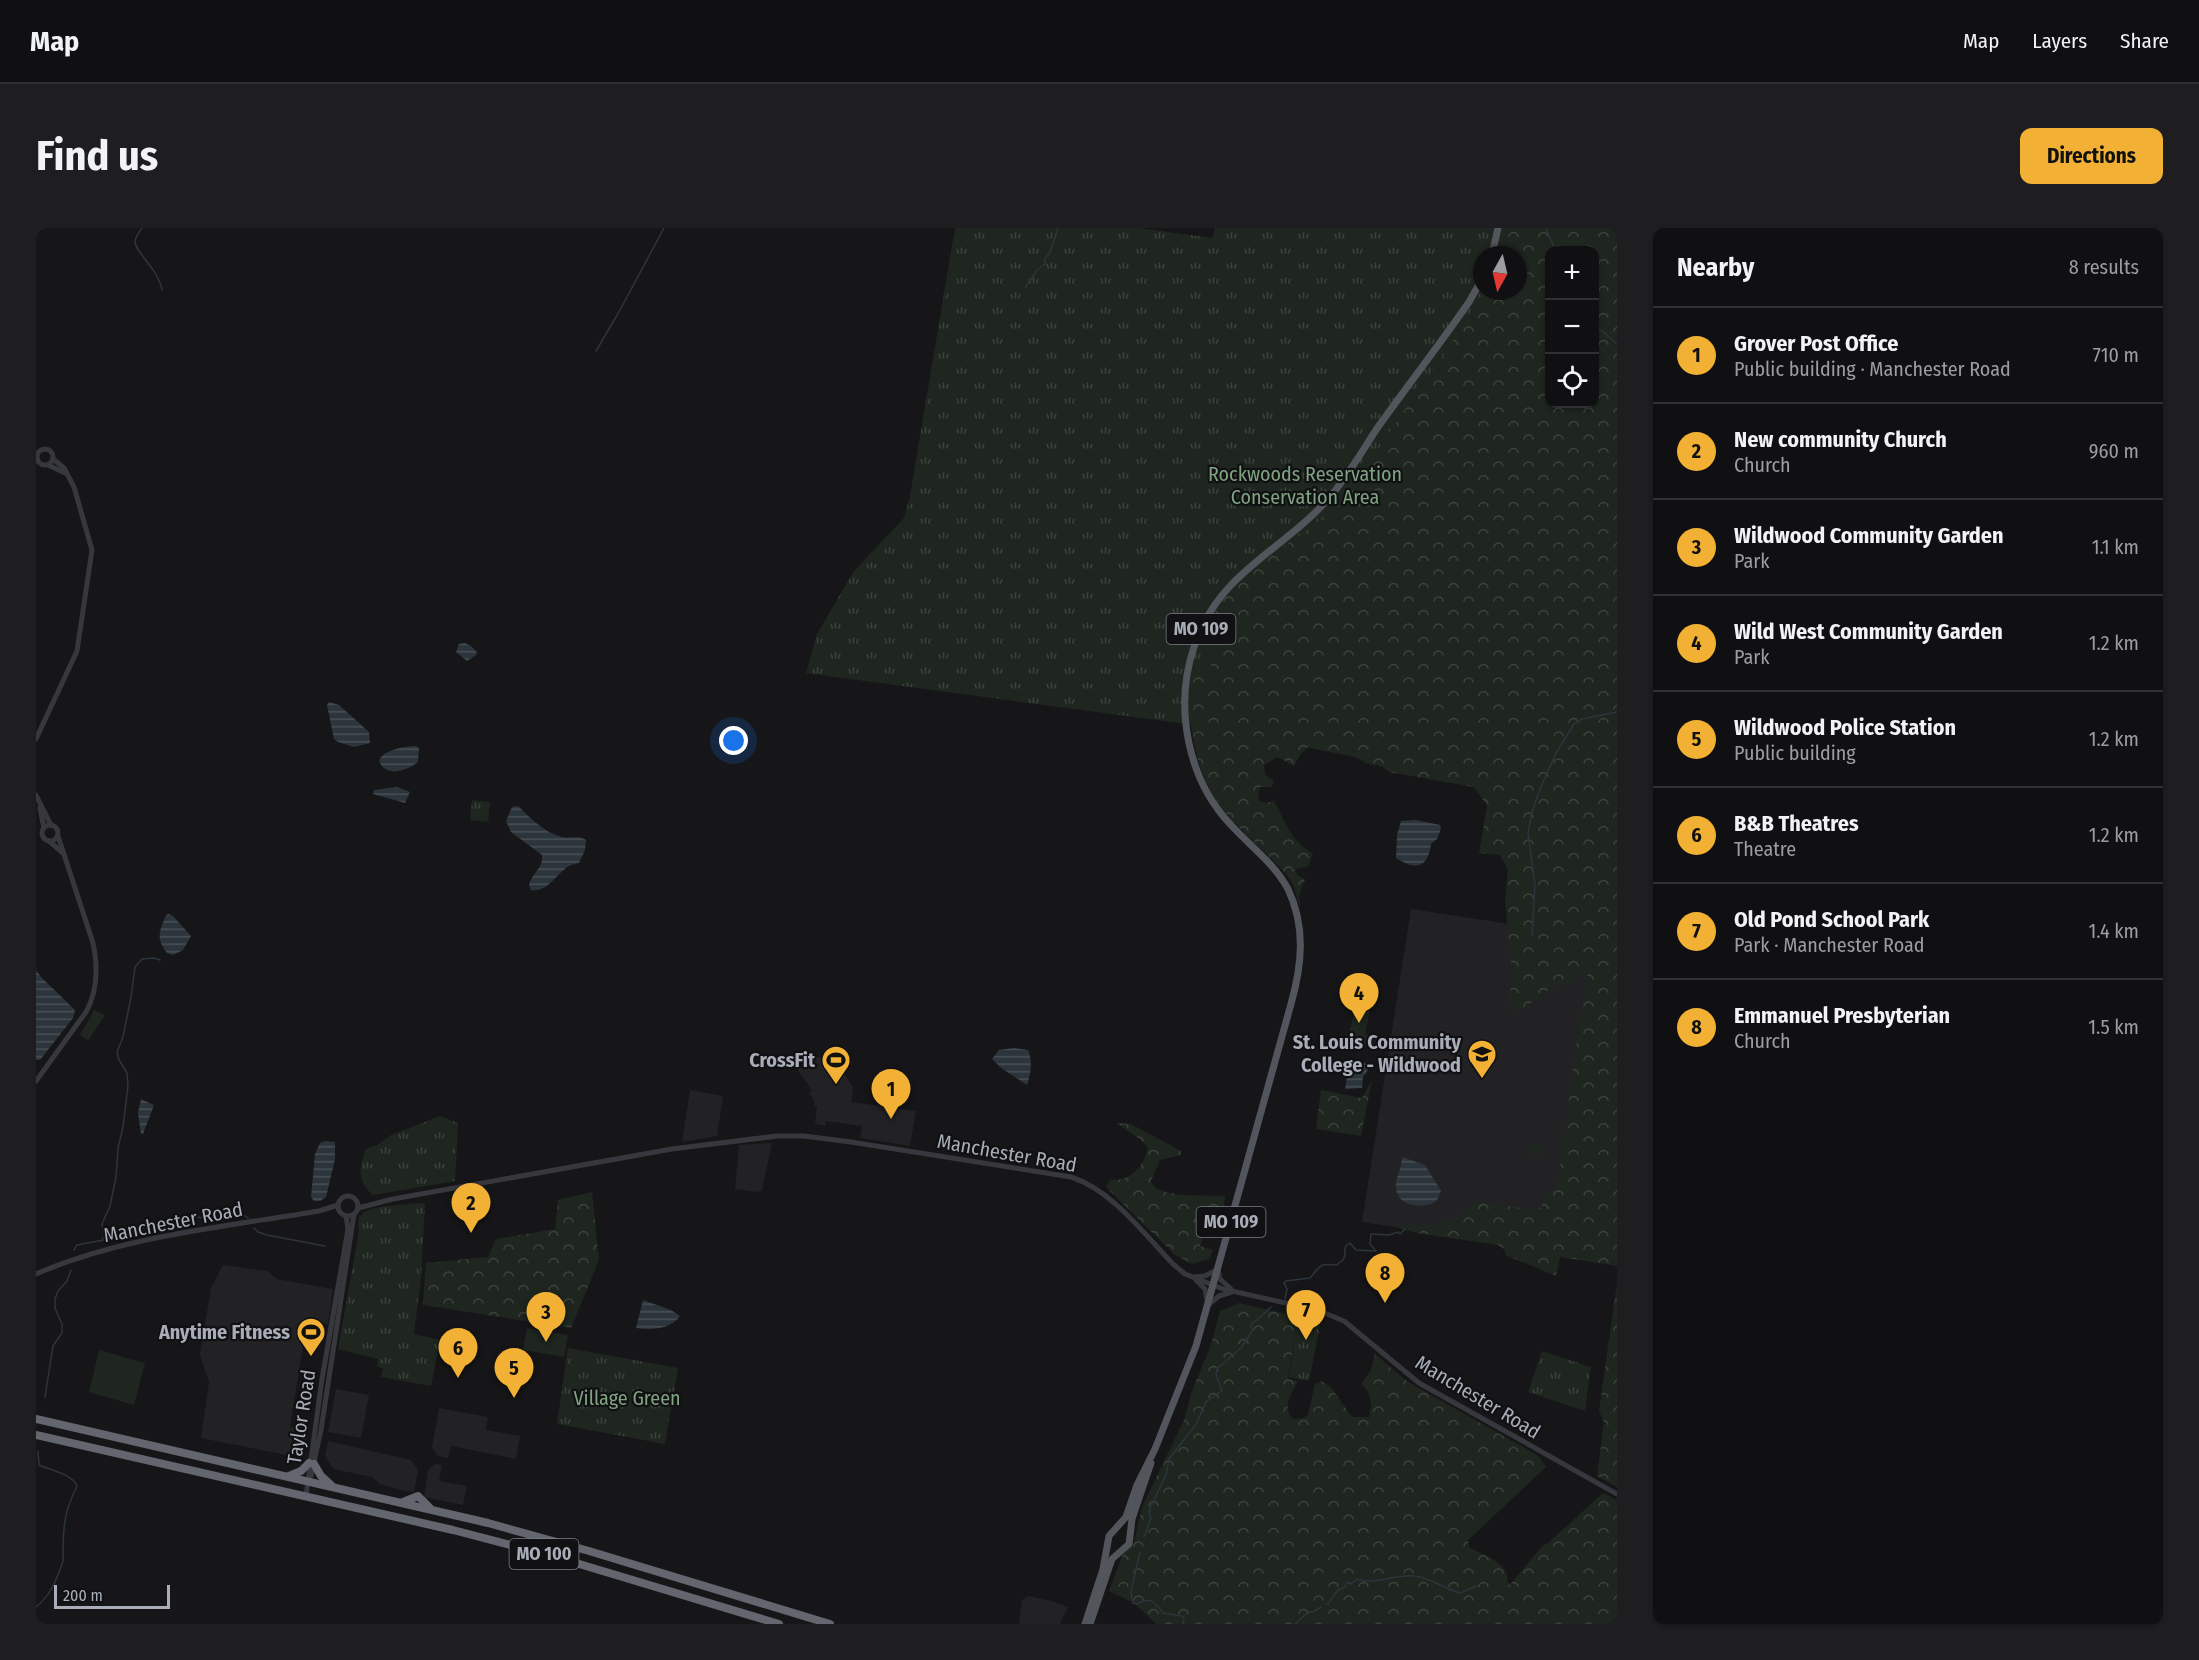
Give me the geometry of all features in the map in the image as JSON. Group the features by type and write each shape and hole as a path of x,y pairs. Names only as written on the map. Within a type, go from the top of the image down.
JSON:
{"highway":[{"path":"36,1419 332,1486"},
{"name":"MO 100","path":"36,1435 453,1530 546,1554 779,1624"},
{"path":"289,1476 311,1464 332,1486"},
{"name":"MO 100","path":"332,1486 403,1503 418,1496 431,1509 569,1545 830,1624"}],"main road":[{"path":"1494,246 1498,228"},
{"name":"MO 109","path":"1085,1624 1103,1569 1109,1536 1126,1517 1140,1478 1155,1449 1190,1363 1214,1285 1295,988 1300,962 1301,943 1295,908 1282,880 1219,810 1206,791 1197,770 1188,735 1186,712 1187,677 1191,655 1208,615 1228,586 1244,570 1308,519 1336,490 1473,294"},
{"name":"MO 109","path":"1090,1624 1112,1559 1129,1544 1134,1511 1155,1449"},
{"path":"1113,1530 1122,1529 1130,1536"},
{"path":"1108,1542 1115,1549 1124,1549"}],"street":[{"path":"36,740 78,651 92,550 74,487 64,468 53,459 49,450 37,453 40,463 66,473"},
{"path":"48,465 53,459"},
{"path":"36,795 41,807 58,831 96,959 96,983 91,1002 36,1081"},
{"path":"41,807 42,836 63,854"},
{"path":"36,837 43,829 52,825"},
{"path":"36,842 54,840 58,836"},
{"name":"Manchester Road","path":"358,1208 375,1202 672,1149 756,1137 804,1136 1058,1174 1082,1180 1103,1193 1185,1274 1234,1291 1317,1310 1336,1317 1356,1329 1419,1383 1617,1494"},
{"path":"346,1196 351,1196 357,1201 358,1208 354,1214 343,1214 338,1205 346,1196"},
{"name":"Manchester Road","path":"357,1201 375,1202"},
{"name":"Manchester Road","path":"36,1274 61,1263 117,1247 319,1211 338,1205"},
{"name":"Manchester Road","path":"319,1211 343,1214"},
{"name":"Taylor Road","path":"306,1496 348,1229 343,1214"},
{"name":"Taylor Road","path":"311,1464 321,1430 354,1214"},
{"path":"1193,1277 1205,1276 1218,1269 1222,1282 1234,1291"},
{"path":"1193,1277 1205,1289 1208,1305 1219,1296 1234,1291"}],"shaded area":[{"path":"465,643 477,652 467,661 456,652 459,644"},
{"path":"329,702 339,705 369,732 370,743 354,747 334,739 327,705"},
{"path":"416,746 419,748 418,762 408,768 391,771 382,766 379,760 390,751"},
{"path":"397,787 410,792 405,803 373,794 374,790"},
{"path":"518,806 550,832 562,837 586,840 585,850 579,863 569,866 547,886 537,890 531,890 529,885 540,867 542,855 511,832 506,821 512,807"},
{"path":"1416,820 1440,825 1441,829 1437,839 1431,844 1427,858 1420,865 1415,866 1396,858 1397,835 1401,821"},
{"name":"St. Louis Community College - Wildwood","path":"1411,909 1601,938 1553,1252 1362,1222"},
{"path":"169,914 191,936 183,950 173,955 167,953 160,939 162,926 166,915"},
{"path":"36,970 75,1010 73,1018 40,1060 36,1060"},
{"path":"1014,1048 1028,1050 1031,1068 1027,1085 1001,1068 992,1059 999,1050"},
{"path":"811,1054 839,1066 853,1087 851,1102 916,1111 910,1146 860,1138 862,1126 826,1121 825,1126 815,1124 817,1106 814,1105 814,1100 809,1093 812,1090 795,1066"},
{"path":"1366,1062 1368,1070 1363,1077 1362,1088 1345,1089 1347,1077"},
{"path":"690,1090 723,1096 717,1136 682,1142"},
{"path":"141,1099 154,1105 143,1134 141,1134 138,1113"},
{"path":"335,1142 335,1159 326,1197 320,1201 314,1201 311,1197 315,1154 320,1143"},
{"path":"772,1143 762,1190 756,1192 735,1189 739,1145"},
{"path":"1402,1157 1425,1165 1441,1191 1433,1203 1422,1206 1410,1204 1398,1195 1396,1185"},
{"path":"223,1265 267,1271 277,1279 333,1289 328,1324 307,1321 290,1427 308,1430 303,1454 296,1457 201,1438 209,1382 200,1355 211,1288"},
{"path":"643,1300 671,1310 680,1316 666,1326 654,1329 636,1328"},
{"path":"336,1389 369,1395 361,1438 328,1432"},
{"path":"439,1408 488,1417 486,1430 520,1436 516,1459 451,1446 448,1458 438,1456 432,1447"},
{"path":"328,1441 411,1460 418,1470 414,1492 380,1484 372,1477 333,1469 325,1456"},
{"path":"435,1464 442,1465 439,1481 467,1486 463,1505 424,1497 428,1470"},
{"path":"1028,1596 1068,1607 1060,1624 1019,1624 1022,1600"}],"green space":[{"name":"Rockwoods Reservation Conservation Area","path":"955,228 1139,228 1212,238 1215,228 1617,228 1617,809 1194,725 806,673 817,634 854,571 904,518 910,496"},
{"path":"1505,228 1617,228 1617,1266 1560,1257 1556,1276 1506,1255 1504,1249 1498,1245 1398,1228 1402,1224 1423,1226 1450,1220 1475,1201 1536,1210 1542,1206 1545,1192 1557,1189 1588,972 1550,989 1518,1013 1511,1007 1508,998 1512,985 1511,959 1505,901 1508,869 1500,855 1479,853 1487,806 1474,787 1389,772 1383,767 1366,763 1349,754 1310,745 1300,755 1294,766 1278,757 1264,765 1265,775 1274,781 1272,787 1260,787 1258,795 1259,801 1266,803 1274,801 1294,837 1313,853 1308,867 1296,869 1297,875 1305,879 1299,896 1300,909 1289,878 1218,803 1200,767 1191,727 1193,667 1210,669 1213,656 1207,625 1218,604 1245,576 1312,526 1346,494 1478,300 1527,300 1527,246 1501,246"},
{"path":"472,800 490,802 488,822 470,820"},
{"path":"1355,1008 1370,1011 1365,1034 1376,1036 1374,1047 1347,1042"},
{"path":"94,1010 105,1015 88,1041 80,1035"},
{"path":"1372,1080 1361,1136 1316,1129 1321,1090 1362,1098"},
{"path":"440,1116 458,1123 455,1181 373,1195 364,1184 361,1173 366,1149 379,1144 391,1135"},
{"path":"1116,1123 1131,1124 1181,1151 1181,1155 1160,1160 1151,1181 1154,1187 1170,1193 1225,1196 1224,1206 1212,1211 1200,1246 1213,1250 1209,1259 1192,1264 1174,1254 1106,1187 1110,1180 1124,1178 1135,1172 1143,1162 1148,1148 1140,1139"},
{"path":"1526,1144 1544,1147 1542,1156 1525,1154"},
{"path":"592,1192 599,1260 571,1328 423,1305 426,1263 488,1257 496,1239 555,1229 558,1200"},
{"path":"425,1203 421,1278 414,1334 440,1340 431,1386 381,1377 383,1369 377,1366 378,1359 338,1349 360,1217 368,1210 375,1208"},
{"path":"1617,1283 1617,1487 1597,1476 1604,1422 1599,1411"},
{"path":"1239,1303 1298,1317 1288,1379 1298,1381 1288,1405 1293,1419 1305,1418 1308,1414 1315,1384 1321,1381 1330,1386 1352,1417 1369,1417 1370,1399 1361,1384 1370,1372 1375,1354 1408,1382 1537,1455 1546,1467 1468,1540 1469,1547 1500,1564 1507,1574 1510,1585 1542,1546 1603,1493 1617,1500 1617,1624 1156,1624 1134,1603 1109,1591 1122,1556 1134,1542 1142,1507 1184,1420 1192,1391 1211,1345 1220,1311"},
{"path":"1299,1310 1322,1315 1309,1381 1289,1377"},
{"path":"527,1328 568,1335 564,1357 523,1350"},
{"name":"Village Green","path":"568,1348 678,1368 665,1444 557,1424"},
{"path":"99,1350 145,1363 134,1405 89,1392"},
{"path":"1542,1351 1591,1367 1585,1411 1528,1392"}],"waterway":[{"path":"142,228 136,237 136,245 156,275 162,290"},
{"path":"596,351 664,228"},
{"path":"1025,288 1037,270 1046,263 1044,260 1050,252 1058,228"},
{"path":"1546,228 1553,246"},
{"path":"1599,328 1617,344"},
{"path":"1532,936 1535,885 1528,833 1540,789 1556,753 1574,724 1582,719 1617,712"},
{"path":"102,1241 104,1235 102,1224 110,1206 116,1177 118,1148 128,1086 127,1073 117,1052 123,1037 135,967 142,959 160,960"},
{"path":"180,1219 194,1217 219,1219 241,1213 248,1218"},
{"path":"74,1250 77,1245 109,1239 162,1222"},
{"path":"254,1228 267,1235 325,1246"},
{"path":"1285,1299 1287,1289 1284,1283 1286,1281 1310,1278 1321,1266 1337,1265 1343,1260 1345,1248 1350,1243 1356,1250 1376,1251 1370,1244 1371,1234 1389,1235 1398,1232 1400,1234 1405,1229"},
{"path":"45,1397 53,1346 62,1333 62,1324 55,1308 55,1299 58,1291 67,1281 71,1270"},
{"path":"1144,1537 1151,1518 1150,1508 1166,1475 1169,1459 1197,1423 1206,1402 1222,1391 1216,1374 1217,1369 1242,1347 1252,1331 1251,1325 1271,1307"},
{"path":"36,1607 50,1592 63,1561 65,1522 77,1486 66,1475 39,1465 38,1451"},
{"path":"1140,1552 1131,1592 1133,1603 1152,1601 1163,1613 1182,1616 1183,1624"},
{"path":"1327,1605 1347,1582 1351,1584 1357,1579 1371,1581 1415,1576 1460,1593 1477,1586"},
{"path":"1295,1624 1308,1612 1321,1607"}],"place":[{"name":"Wild West Community Garden","path":"1359,1023"},
{"name":"St. Louis Community College - Wildwood","path":"1482,1080"},
{"name":"CrossFit","path":"836,1086"},
{"name":"Grover Post Office","path":"891,1119"},
{"name":"New community Church","path":"471,1233"},
{"name":"Emmanuel Presbyterian","path":"1385,1303"},
{"name":"Old Pond School Park","path":"1306,1340"},
{"name":"Wildwood Community Garden","path":"546,1342"},
{"name":"Anytime Fitness","path":"311,1358"},
{"name":"B&B Theatres","path":"458,1378"},
{"name":"Wildwood Police Station","path":"514,1398"}]}
